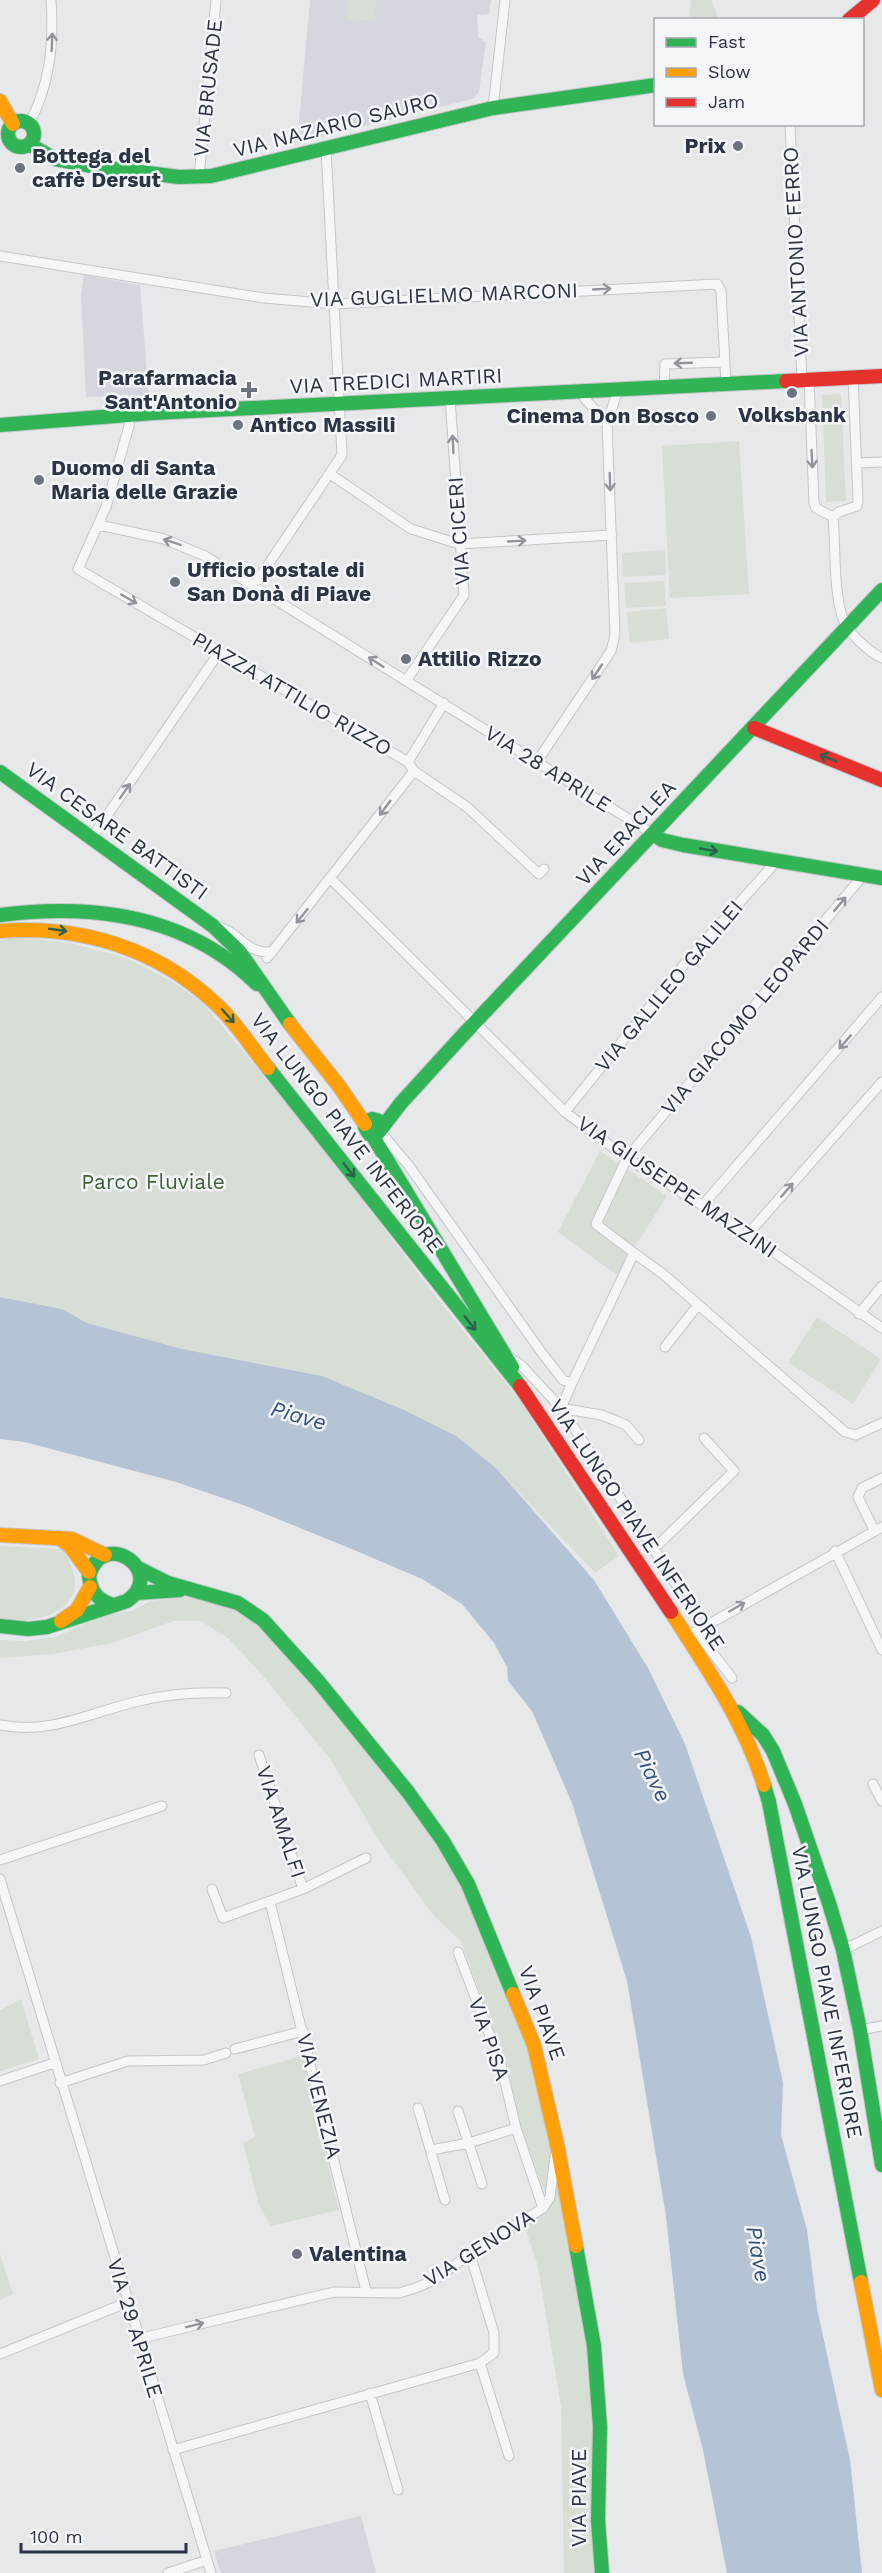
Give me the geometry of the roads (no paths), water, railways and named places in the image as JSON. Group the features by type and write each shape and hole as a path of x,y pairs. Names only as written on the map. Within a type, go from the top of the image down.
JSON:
{"street":[{"path":"28,124 40,100 50,66 51,0"},
{"name":"VIA BRUSADE","path":"200,177 216,0"},
{"path":"493,108 505,0"},
{"path":"851,18 873,0"},
{"name":"VIA NAZARIO SAURO","path":"29,144 55,159 73,163 178,177 200,177 224,174 493,108 654,85"},
{"path":"2,103 14,124"},
{"path":"22,122 28,124 34,133 29,144 22,147 12,143 8,134 14,124 22,122"},
{"name":"VIA ANTONIO FERRO","path":"790,126 814,504 816,508 833,517"},
{"path":"253,587 342,455 326,149"},
{"name":"VIA GUGLIELMO MARCONI","path":"0,256 264,298 334,304 717,284 721,291 726,384"},
{"path":"664,387 664,364 724,362"},
{"name":"VIA TREDICI MARTIRI","path":"0,425 129,415 882,376"},
{"path":"853,377 857,506 839,512 833,517 839,598 848,627 876,655 882,658"},
{"path":"536,763 612,651 615,635 607,423 618,390"},
{"path":"583,393 585,399 607,423"},
{"name":"VIA CICERI","path":"406,681 464,595 450,399"},
{"path":"129,415 126,435 99,525 179,544 205,556 444,703"},
{"path":"856,463 882,462"},
{"path":"330,474 411,529 459,544 612,535"},
{"name":"PIAZZA ATTILIO RIZZO","path":"99,525 78,569 408,762 444,703"},
{"name":"VIA ERACLEA","path":"375,1127 882,590"},
{"path":"91,839 220,651"},
{"name":"VIA 28 APRILE","path":"444,703 536,763 653,834"},
{"path":"754,728 882,780"},
{"path":"408,762 414,771 466,807 539,874 544,869"},
{"path":"331,879 414,771"},
{"name":"VIA CESARE BATTISTI","path":"0,772 212,925 239,951 267,988 278,1008 339,1086 375,1127"},
{"path":"653,834 672,843 882,878"},
{"name":"VIA GALILEO GALILEI","path":"565,1112 686,962 776,862"},
{"name":"VIA GIACOMO LEOPARDI","path":"634,1253 596,1224 627,1158 861,875"},
{"name":"VIA CESARE BATTISTI","path":"212,925 225,927 257,952 270,955 331,879"},
{"name":"VIA GIUSEPPE MAZZINI","path":"331,879 565,1112 627,1158 748,1234 882,1328"},
{"name":"VIA LUNGO PIAVE INFERIORE","path":"0,915 62,909 115,912 158,924 207,948 237,967 278,1008"},
{"name":"VIA CESARE BATTISTI","path":"212,925 237,967"},
{"name":"VIA LUNGO PIAVE INFERIORE","path":"0,931 30,928 53,929 115,943 162,962 202,989 237,1027 522,1388 641,1565 691,1634 732,1707 755,1756 769,1802 882,2390"},
{"path":"702,1206 882,997"},
{"path":"748,1234 882,1082"},
{"path":"375,1127 383,1155 504,1353 522,1388"},
{"path":"375,1127 409,1166 549,1362 563,1380 572,1383"},
{"path":"561,1408 634,1253 845,1432 856,1435 882,1423"},
{"path":"859,1314 882,1286"},
{"path":"665,1347 698,1305"},
{"path":"504,1353 522,1366 561,1408 681,1592"},
{"path":"561,1408 614,1420 626,1425 639,1440"},
{"path":"652,1546 659,1544 734,1471 704,1438"},
{"path":"732,1678 691,1634 878,1528 858,1497 862,1488 882,1478"},
{"path":"0,1535 72,1539 105,1555 124,1555 138,1568 140,1581 136,1593 126,1602 113,1605 76,1621 36,1629 0,1626"},
{"path":"57,1537 70,1546 89,1572 90,1587 98,1600 113,1605"},
{"path":"835,1551 882,1650"},
{"path":"89,1572 95,1562 105,1555"},
{"name":"VIA PIAVE","path":"138,1568 155,1578 238,1603 262,1620 318,1681 408,1792 443,1841 468,1884 534,2045 557,2144 594,2346 600,2427 598,2510 602,2573"},
{"path":"54,1626 76,1610 90,1587"},
{"name":"VIA PIAVE","path":"136,1593 191,1589"},
{"path":"0,1725 52,1727 140,1701 188,1692 226,1694"},
{"path":"732,1707 762,1735 782,1770 810,1845 843,1950 871,2088 882,2165"},
{"name":"VIA AMALFI","path":"259,1755 303,1889"},
{"path":"873,1784 882,1801"},
{"path":"0,1860 162,1806"},
{"name":"VIA AMALFI","path":"212,1889 222,1918 303,1889 366,1858"},
{"name":"VIA 29 APRILE","path":"0,1879 60,2083 211,2573"},
{"name":"VIA VENEZIA","path":"270,1902 366,2291"},
{"path":"843,1950 882,1932"},
{"name":"VIA PISA","path":"458,1952 501,2065 516,2128 543,2208"},
{"path":"860,2030 882,2026"},
{"path":"60,2083 128,2061 204,2060 303,2031"},
{"path":"0,2081 54,2063"},
{"path":"871,2088 882,2119"},
{"path":"418,2108 445,2200"},
{"path":"458,2111 482,2184"},
{"path":"430,2150 469,2143 516,2128"},
{"name":"VIA GENOVA","path":"138,2339 334,2292 399,2293 434,2280 470,2254 543,2208 550,2197 557,2144"},
{"path":"173,2450 480,2364 494,2353 495,2342 470,2254"},
{"path":"0,2354 128,2302"},
{"path":"480,2364 509,2456"},
{"path":"370,2393 398,2490"},
{"path":"168,2573 207,2560"}],"water":[{"name":"Piave","path":"0,1297 62,1309 87,1323 182,1349 322,1376 404,1410 456,1436 497,1469 594,1580 648,1668 685,1744 751,1937 783,2083 781,2135 807,2230 817,2308 850,2460 862,2573 727,2573 703,2450 683,2374 666,2216 627,1981 572,1803 532,1711 508,1681 507,1667 494,1643 462,1604 422,1579 354,1550 246,1506 176,1482 25,1442 0,1439"}],"place":[{"name":"Prix","path":"738,146"},
{"name":"Bottega del caffè Dersut","path":"20,168"},
{"name":"Parafarmacia Sant'Antonio","path":"249,390"},
{"name":"Volksbank","path":"792,393"},
{"name":"Cinema Don Bosco","path":"711,416"},
{"name":"Antico Massili","path":"238,425"},
{"name":"Duomo di Santa Maria delle Grazie","path":"39,480"},
{"name":"Ufficio postale di San Donà di Piave","path":"175,582"},
{"name":"Attilio Rizzo","path":"406,659"},
{"name":"Valentina","path":"297,2254"}],"park label":[{"name":"Parco Fluviale","path":"153,1182"}]}
